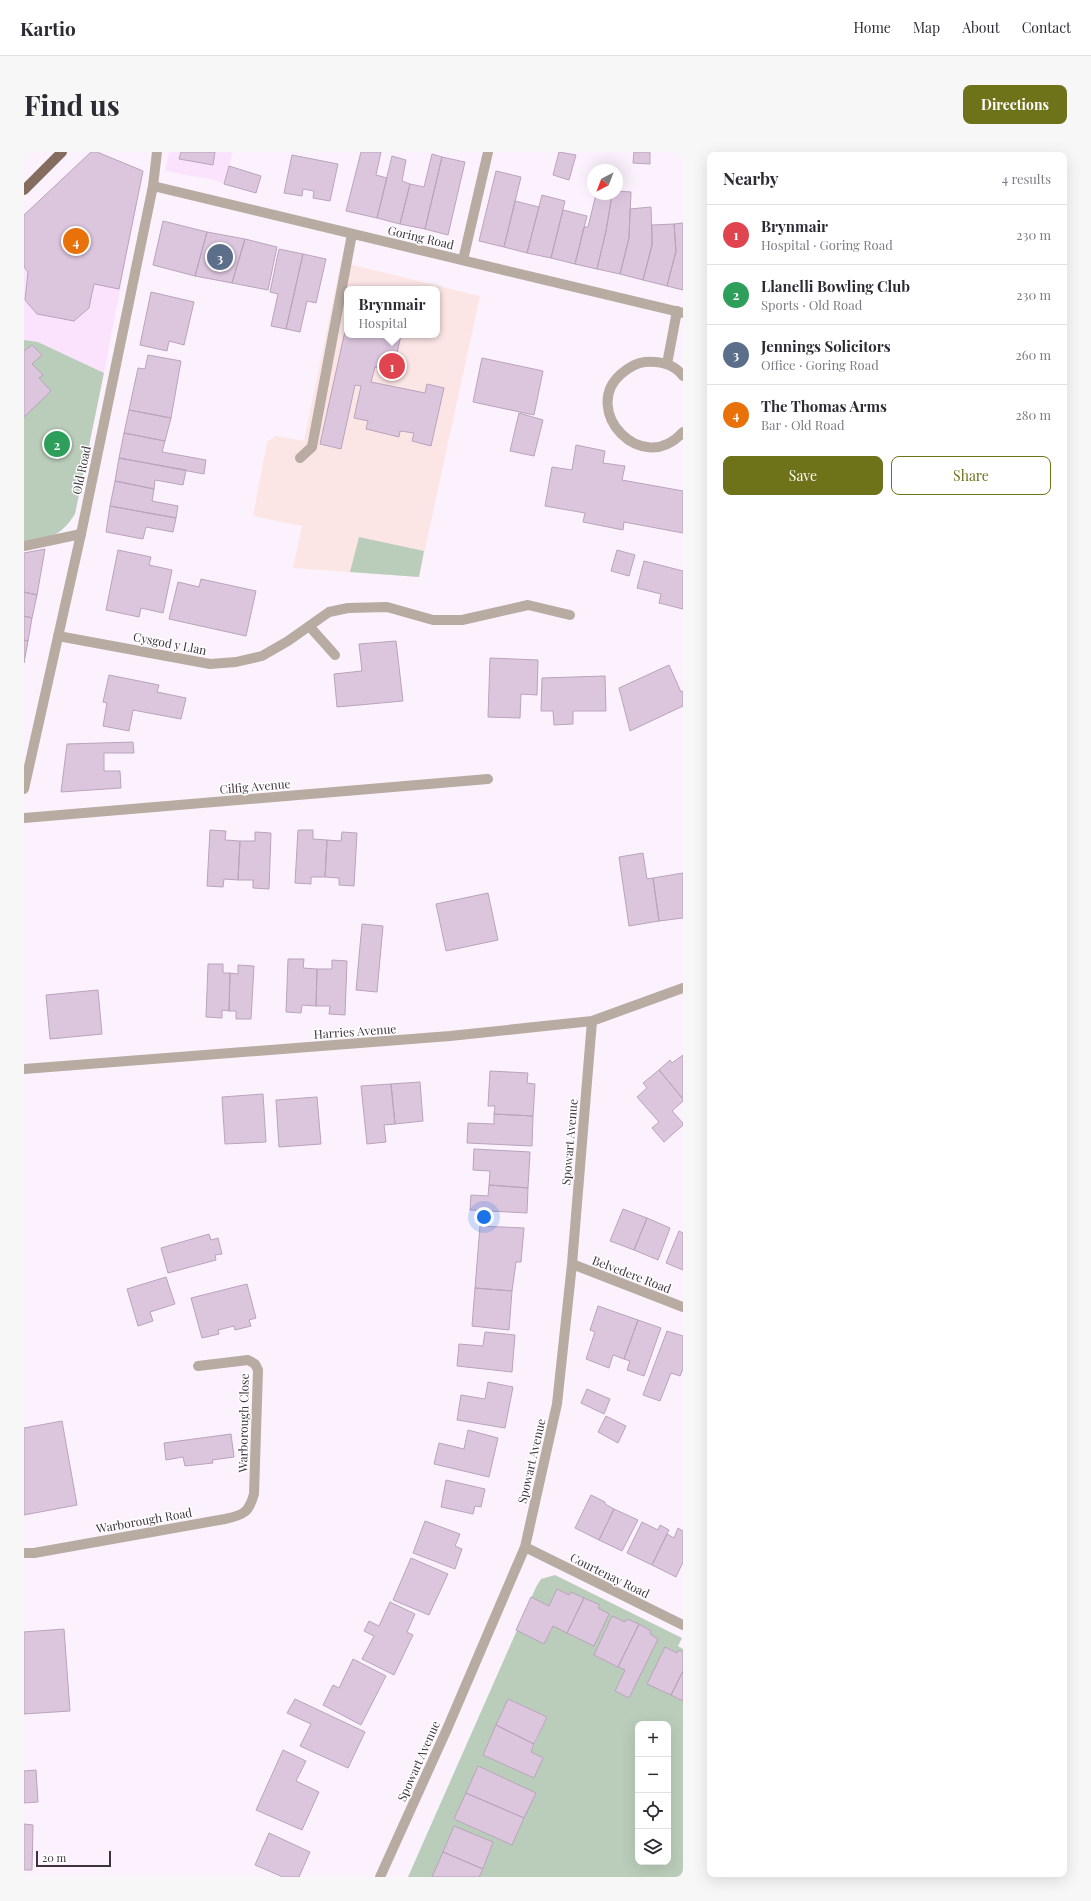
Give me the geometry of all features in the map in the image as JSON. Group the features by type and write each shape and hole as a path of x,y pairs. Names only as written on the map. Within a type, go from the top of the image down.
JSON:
{"main road":[{"path":"24,190 62,152"}],"street":[{"path":"463,260 488,152"},
{"name":"Old Road","path":"24,789 81,534 154,186 155,153"},
{"name":"Goring Road","path":"154,186 680,312"},
{"path":"300,458 312,447 352,234"},
{"path":"667,364 680,312"},
{"path":"683,376 680,372 667,364 654,361 640,362 628,367 623,372 611,388 608,401 609,415 614,427 624,437 635,444 650,447 665,445 678,438 683,432"},
{"path":"24,546 81,534"},
{"name":"Cysgod y Llan","path":"58,636 210,664 236,662 262,656 310,627 329,612 348,608 386,607 433,620 462,620 528,605 570,615"},
{"path":"310,627 335,655"},
{"name":"Cilfig Avenue","path":"24,818 488,779"},
{"name":"Harries Avenue","path":"24,1069 450,1036 592,1021 683,988"},
{"name":"Spowart Avenue","path":"380,1877 447,1730 525,1547 558,1404 572,1264 592,1021"},
{"name":"Belvedere Road","path":"572,1264 683,1307"},
{"name":"Warborough Close","path":"198,1366 248,1360 255,1364 258,1370 254,1494"},
{"name":"Warborough Road","path":"24,1553 34,1553 239,1516 250,1508 254,1494"},
{"name":"Courtenay Road","path":"525,1547 683,1625"}],"shaded area":[{"path":"91,152 97,152 143,171 104,373 38,342 24,340 24,215"},
{"path":"169,152 233,152 224,184 214,180 165,171"},
{"path":"341,262 439,286 344,286 344,338 440,338 440,286 480,296 419,577 293,568 302,526 253,516 267,442 276,436 304,441"}],"green space":[{"path":"24,340 38,342 104,373 75,514 64,528 54,535 41,540 24,543"},
{"path":"359,537 424,551 419,577 350,572"},
{"path":"555,1575 682,1638 678,1646 683,1649 683,1877 408,1877 536,1587 541,1579","holes":["508,1699 547,1717 531,1752 543,1758 534,1777 483,1755"]}],"building":[{"path":"91,152 97,152 143,171 119,289 94,284 89,308 74,321 37,314 25,300 28,272 24,267 24,215"},
{"path":"181,152 215,152 213,165 179,159"},
{"path":"361,152 381,152 376,175 387,178 377,218 346,211"},
{"path":"559,152 576,155 569,180 553,175"},
{"path":"634,152 650,152 650,164 633,163"},
{"path":"432,154 442,157 425,229 400,224 410,184 424,187"},
{"path":"292,155 338,164 330,201 313,198 314,191 303,189 302,196 284,193"},
{"path":"392,156 406,160 402,181 410,184 400,224 377,218"},
{"path":"442,157 465,162 448,235 425,229"},
{"path":"229,166 261,176 256,193 224,184"},
{"path":"496,171 521,177 504,247 479,241"},
{"path":"623,191 631,192 629,238 620,274 597,269 611,200 623,200"},
{"path":"542,195 565,201 551,258 527,253"},
{"path":"595,200 611,200 597,269 575,264 584,227 588,227"},
{"path":"515,201 539,207 527,253 504,247"},
{"path":"651,207 652,245 643,280 620,274 629,238 630,209"},
{"path":"563,210 587,216 575,264 551,258"},
{"path":"163,221 207,232 195,276 153,265"},
{"path":"683,223 683,290 667,286 676,251 674,224"},
{"path":"674,224 676,251 667,286 643,280 652,245 652,225"},
{"path":"207,232 245,239 232,283 195,276"},
{"path":"245,239 277,247 268,290 232,283"},
{"path":"279,249 303,254 286,329 271,326 278,294 270,292"},
{"path":"303,254 326,259 316,303 307,301 300,332 286,329"},
{"path":"151,292 194,302 184,345 169,341 167,351 140,345"},
{"path":"344,336 344,338 400,338 393,371 375,367 371,382 425,393 427,384 444,388 431,446 412,441 414,433 400,431 399,437 366,429 368,421 354,418 361,386 355,385 341,449 320,444"},
{"path":"32,345 42,355 32,364 43,375 39,378 51,391 24,417 24,351"},
{"path":"148,355 181,361 171,418 129,410 138,368 145,369"},
{"path":"482,358 543,371 534,415 473,402"},
{"path":"129,410 171,418 165,441 124,433"},
{"path":"519,413 543,420 534,456 510,451"},
{"path":"124,433 165,441 162,452 206,460 204,474 119,458"},
{"path":"576,445 605,451 603,463 625,466 622,480 683,491 683,533 624,522 623,530 583,522 585,513 545,506 552,467 572,470"},
{"path":"119,458 186,470 183,485 155,480 154,489 115,481"},
{"path":"115,481 154,489 152,501 178,506 176,518 110,506"},
{"path":"110,506 176,518 173,532 146,527 143,539 106,532"},
{"path":"45,549 37,595 24,592 24,553"},
{"path":"118,550 151,557 149,565 172,570 163,613 141,608 139,617 106,610"},
{"path":"617,550 635,555 629,576 611,571"},
{"path":"644,561 683,571 683,609 659,603 661,594 637,588"},
{"path":"201,579 256,591 246,636 169,619 178,582 199,587"},
{"path":"24,592 37,595 32,618 24,616"},
{"path":"24,616 32,618 28,641 24,640"},
{"path":"24,640 28,641 24,663"},
{"path":"396,641 403,701 337,707 334,674 362,671 359,644"},
{"path":"490,658 538,660 537,695 521,694 520,718 488,717"},
{"path":"669,665 681,692 683,691 683,706 630,731 619,688"},
{"path":"109,675 159,685 157,692 186,698 181,719 133,710 129,731 103,726 107,703 103,702"},
{"path":"605,676 606,711 573,711 573,724 554,725 553,711 541,711 542,678"},
{"path":"133,742 134,753 104,753 104,771 120,771 121,788 61,792 67,744"},
{"path":"210,830 226,831 225,840 240,841 238,880 224,879 223,887 207,886"},
{"path":"298,830 313,830 313,839 327,840 325,877 311,877 311,884 295,883"},
{"path":"255,832 271,833 269,889 253,888 253,880 238,880 240,841 255,841"},
{"path":"342,832 357,833 354,886 339,885 339,878 325,877 327,840 341,841"},
{"path":"643,853 647,879 653,878 659,921 629,926 619,857"},
{"path":"683,873 683,918 659,921 653,878"},
{"path":"488,893 498,940 446,951 436,904"},
{"path":"362,924 383,926 377,992 356,990"},
{"path":"288,959 304,959 303,968 317,969 316,1006 302,1005 301,1013 286,1012"},
{"path":"332,960 347,961 345,1015 329,1014 330,1006 316,1006 317,969 332,969"},
{"path":"208,964 223,964 223,973 230,973 229,1011 222,1010 222,1018 206,1017"},
{"path":"238,965 254,966 251,1019 236,1019 236,1011 229,1011 230,973 238,974"},
{"path":"98,990 102,1034 50,1039 46,995"},
{"path":"683,1055 683,1099 659,1070 670,1060 672,1063"},
{"path":"659,1070 683,1099 683,1101 672,1111 683,1123 683,1125 664,1142 652,1128 659,1122 637,1097 647,1088 643,1083"},
{"path":"490,1071 528,1073 527,1083 535,1084 533,1116 494,1114 495,1106 488,1106"},
{"path":"420,1082 423,1121 395,1124 391,1084"},
{"path":"391,1084 395,1124 384,1125 386,1142 367,1144 361,1086"},
{"path":"263,1094 266,1142 225,1144 222,1097"},
{"path":"317,1097 321,1144 279,1147 276,1100"},
{"path":"494,1114 533,1116 532,1146 467,1143 468,1123 494,1124"},
{"path":"474,1149 530,1152 528,1188 489,1185 490,1171 473,1170"},
{"path":"489,1185 528,1188 527,1213 470,1210 471,1195 488,1196"},
{"path":"623,1209 647,1218 634,1250 610,1241"},
{"path":"647,1218 670,1228 658,1260 634,1250"},
{"path":"480,1226 524,1228 521,1262 516,1262 512,1291 475,1288"},
{"path":"679,1231 683,1233 683,1270 666,1263"},
{"path":"209,1234 211,1240 218,1238 222,1254 215,1255 216,1260 168,1273 161,1248"},
{"path":"166,1277 175,1304 150,1312 153,1321 138,1326 127,1289"},
{"path":"247,1284 256,1318 249,1320 251,1326 235,1330 234,1326 218,1330 219,1334 202,1338 191,1298"},
{"path":"475,1288 512,1291 509,1330 472,1326"},
{"path":"598,1306 638,1320 624,1359 613,1355 609,1368 586,1359 595,1332 590,1330"},
{"path":"638,1320 661,1328 644,1376 627,1370 630,1361 624,1359"},
{"path":"667,1331 683,1336 683,1369 680,1376 671,1373 660,1401 643,1395"},
{"path":"485,1332 515,1335 512,1372 457,1366 459,1344 483,1346"},
{"path":"488,1382 513,1387 505,1428 457,1420 461,1395 485,1399"},
{"path":"587,1389 610,1399 604,1414 581,1403"},
{"path":"606,1416 626,1426 618,1443 598,1432"},
{"path":"62,1421 77,1505 24,1515 24,1428"},
{"path":"468,1430 498,1438 489,1477 434,1464 439,1443 464,1449"},
{"path":"231,1434 234,1457 212,1460 213,1463 185,1466 183,1457 166,1460 164,1443"},
{"path":"446,1480 485,1489 481,1507 475,1506 473,1514 441,1507"},
{"path":"591,1495 605,1502 605,1504 614,1509 599,1540 575,1528"},
{"path":"614,1509 638,1520 622,1551 599,1540"},
{"path":"425,1521 460,1534 455,1546 462,1549 455,1569 413,1553"},
{"path":"642,1522 658,1530 660,1525 669,1530 652,1565 627,1553"},
{"path":"678,1528 683,1531 683,1562 676,1577 652,1565 667,1534 674,1538"},
{"path":"411,1558 448,1574 429,1615 393,1600"},
{"path":"557,1589 569,1595 571,1592 584,1598 567,1633 553,1626 544,1644 516,1630 531,1597 549,1606"},
{"path":"584,1598 600,1605 598,1608 609,1614 594,1646 567,1633"},
{"path":"390,1602 415,1614 407,1632 413,1635 394,1675 362,1659 374,1636 364,1631 369,1621 379,1626"},
{"path":"612,1616 625,1622 627,1619 639,1624 618,1667 594,1655"},
{"path":"639,1624 651,1631 650,1634 658,1639 629,1698 615,1691 625,1670 618,1667"},
{"path":"64,1629 70,1711 24,1714 24,1632"},
{"path":"665,1647 677,1653 679,1650 683,1652 683,1671 671,1695 647,1684"},
{"path":"353,1659 386,1676 361,1725 323,1705 333,1685 339,1688"},
{"path":"683,1671 683,1701 671,1695"},
{"path":"295,1699 365,1732 348,1768 300,1746 311,1724 287,1713"},
{"path":"508,1699 547,1717 534,1744 496,1725"},
{"path":"496,1725 534,1744 531,1752 543,1758 534,1778 483,1755"},
{"path":"283,1750 306,1761 296,1781 319,1792 302,1830 256,1810"},
{"path":"478,1766 536,1793 524,1818 466,1793"},
{"path":"36,1770 38,1802 24,1803 24,1771"},
{"path":"466,1793 524,1818 512,1845 454,1819"},
{"path":"24,1824 33,1825 32,1870 24,1870"},
{"path":"454,1826 493,1842 483,1869 443,1852"},
{"path":"269,1833 310,1852 299,1877 283,1877 255,1865"},
{"path":"443,1852 483,1869 479,1877 432,1877"}],"place":[{"name":"The Thomas Arms","path":"76,241"},
{"name":"Jennings Solicitors","path":"220,257"},
{"name":"Brynmair","path":"392,366"},
{"name":"Llanelli Bowling Club","path":"57,444"}]}
